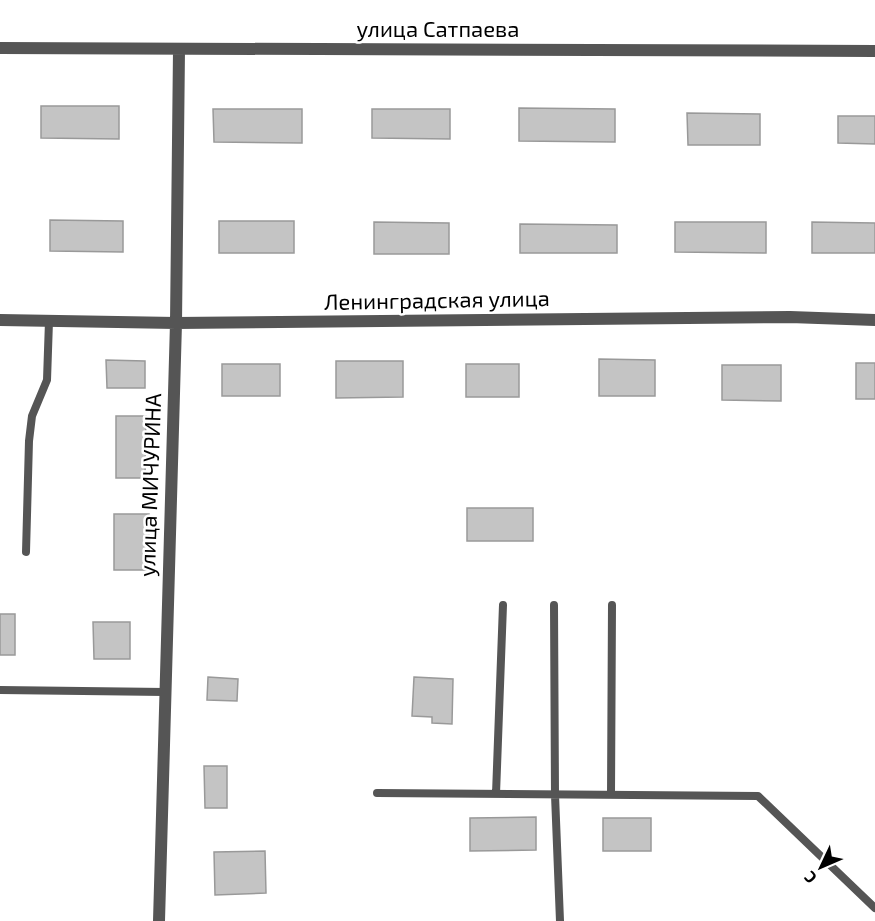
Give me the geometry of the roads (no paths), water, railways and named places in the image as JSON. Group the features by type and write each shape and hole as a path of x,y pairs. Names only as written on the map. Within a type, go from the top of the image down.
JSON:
{"street":[{"name":"улица Сатпаева","path":"0,48 875,51"},
{"name":"улица МИЧУРИНА","path":"159,921 176,323 178,50"},
{"name":"Ленинградская улица","path":"0,320 176,323 790,317 875,320"}],"lane":[{"path":"26,552 30,433 32,416 47,380 49,321"},
{"path":"496,794 503,605"},
{"path":"554,605 555,795 560,921"},
{"path":"611,795 612,605"},
{"path":"0,690 165,692"},
{"path":"377,793 758,796 875,908"}]}
